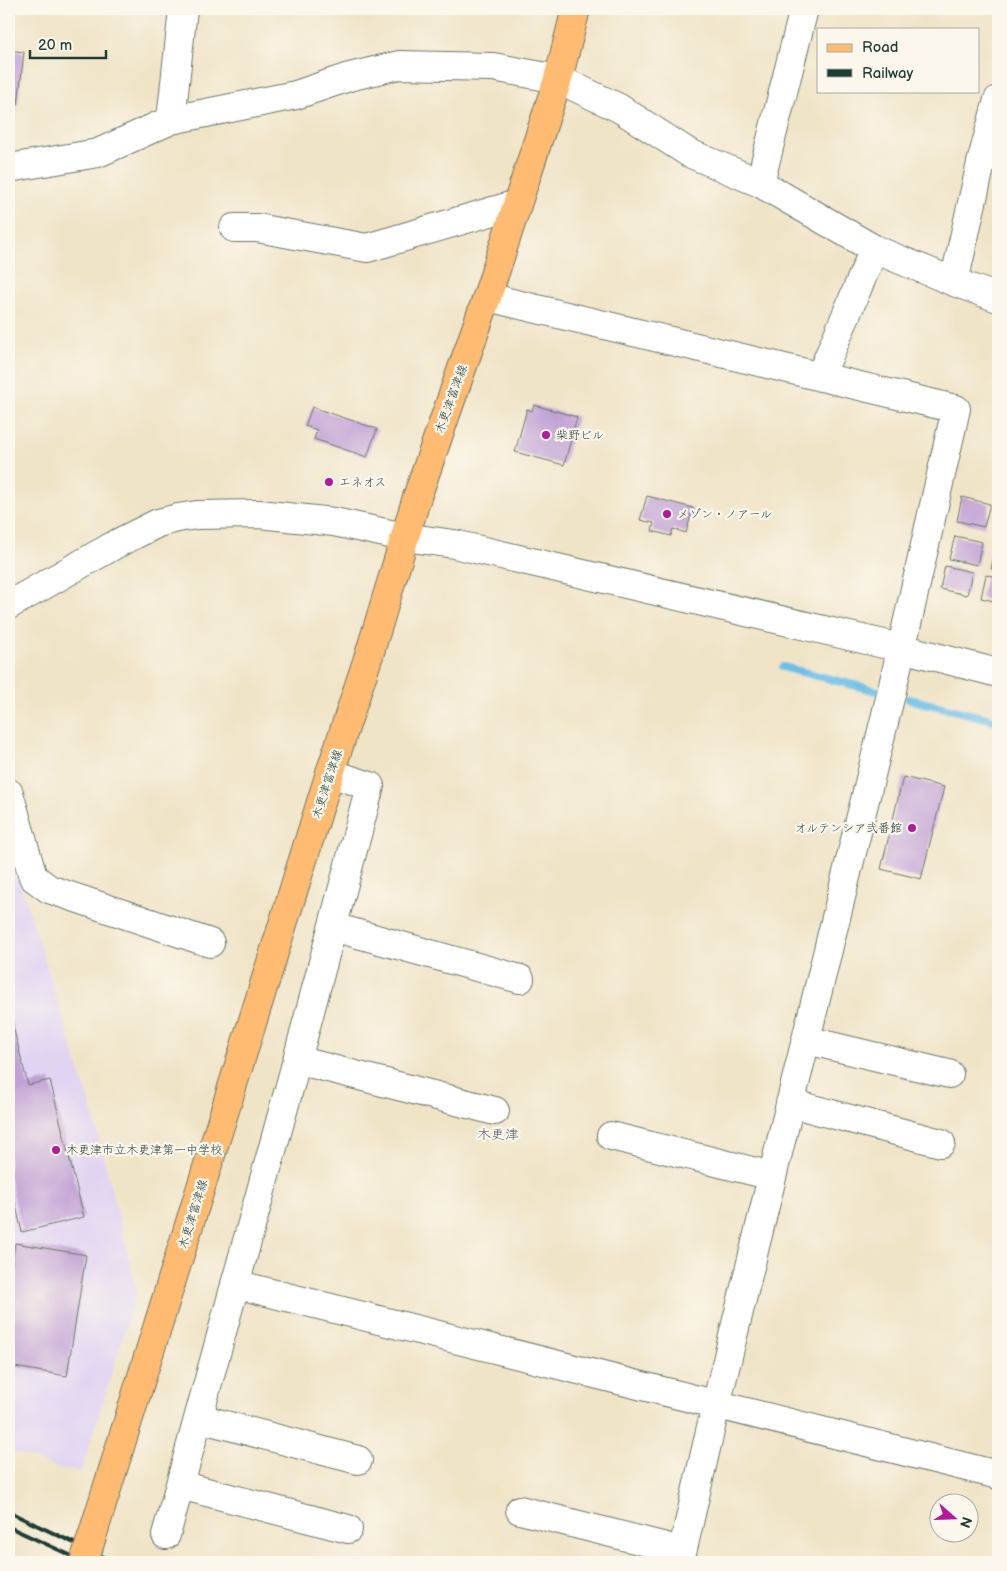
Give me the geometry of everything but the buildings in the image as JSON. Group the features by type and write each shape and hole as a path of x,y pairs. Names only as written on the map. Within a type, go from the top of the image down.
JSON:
{"main road":[{"name":"木更津富津線","path":"84,1562 330,773 370,652 404,537 487,297 558,79 576,9"}],"street":[{"path":"172,120 182,9"},
{"path":"760,183 804,9"},
{"path":"9,168 98,153 172,120 296,95 349,77 399,65 494,67 558,79 619,108 689,153 760,183 874,249 998,298"},
{"path":"954,282 990,166 998,100"},
{"path":"234,228 257,228 367,248 517,204"},
{"path":"820,377 874,249"},
{"path":"487,297 956,409 901,648 716,1405 681,1556 520,1510"},
{"path":"9,605 118,543 158,523 197,515 259,514 334,522 404,537 454,544 901,648 998,673"},
{"path":"166,1535 333,928 370,786 330,773"},
{"path":"9,794 34,878 49,889 210,943"},
{"path":"333,928 520,979"},
{"path":"806,1040 949,1074"},
{"path":"297,1060 495,1111"},
{"path":"790,1103 941,1143"},
{"path":"611,1136 772,1176"},
{"path":"235,1284 998,1474"},
{"path":"199,1418 358,1460"},
{"path":"180,1486 348,1529"}],"shaded area":[{"name":"木更津市立木更津第一中学校","path":"9,848 91,1107 137,1292 81,1472 61,1469 9,1450"}],"waterway":[{"path":"783,667 877,691"},
{"path":"909,699 998,721"}],"railway":[{"path":"9,1512 114,1562"},
{"path":"9,1527 85,1562"}],"place":[{"name":"柴野ビル","path":"546,435"},
{"name":"エネオス","path":"329,482"},
{"name":"メゾン・ノアール","path":"667,514"},
{"name":"オルテンシア弐番館","path":"912,828"},
{"name":"木更津市立木更津第一中学校","path":"56,1150"}],"district":[{"name":"木更津","path":"498,1134"}]}
